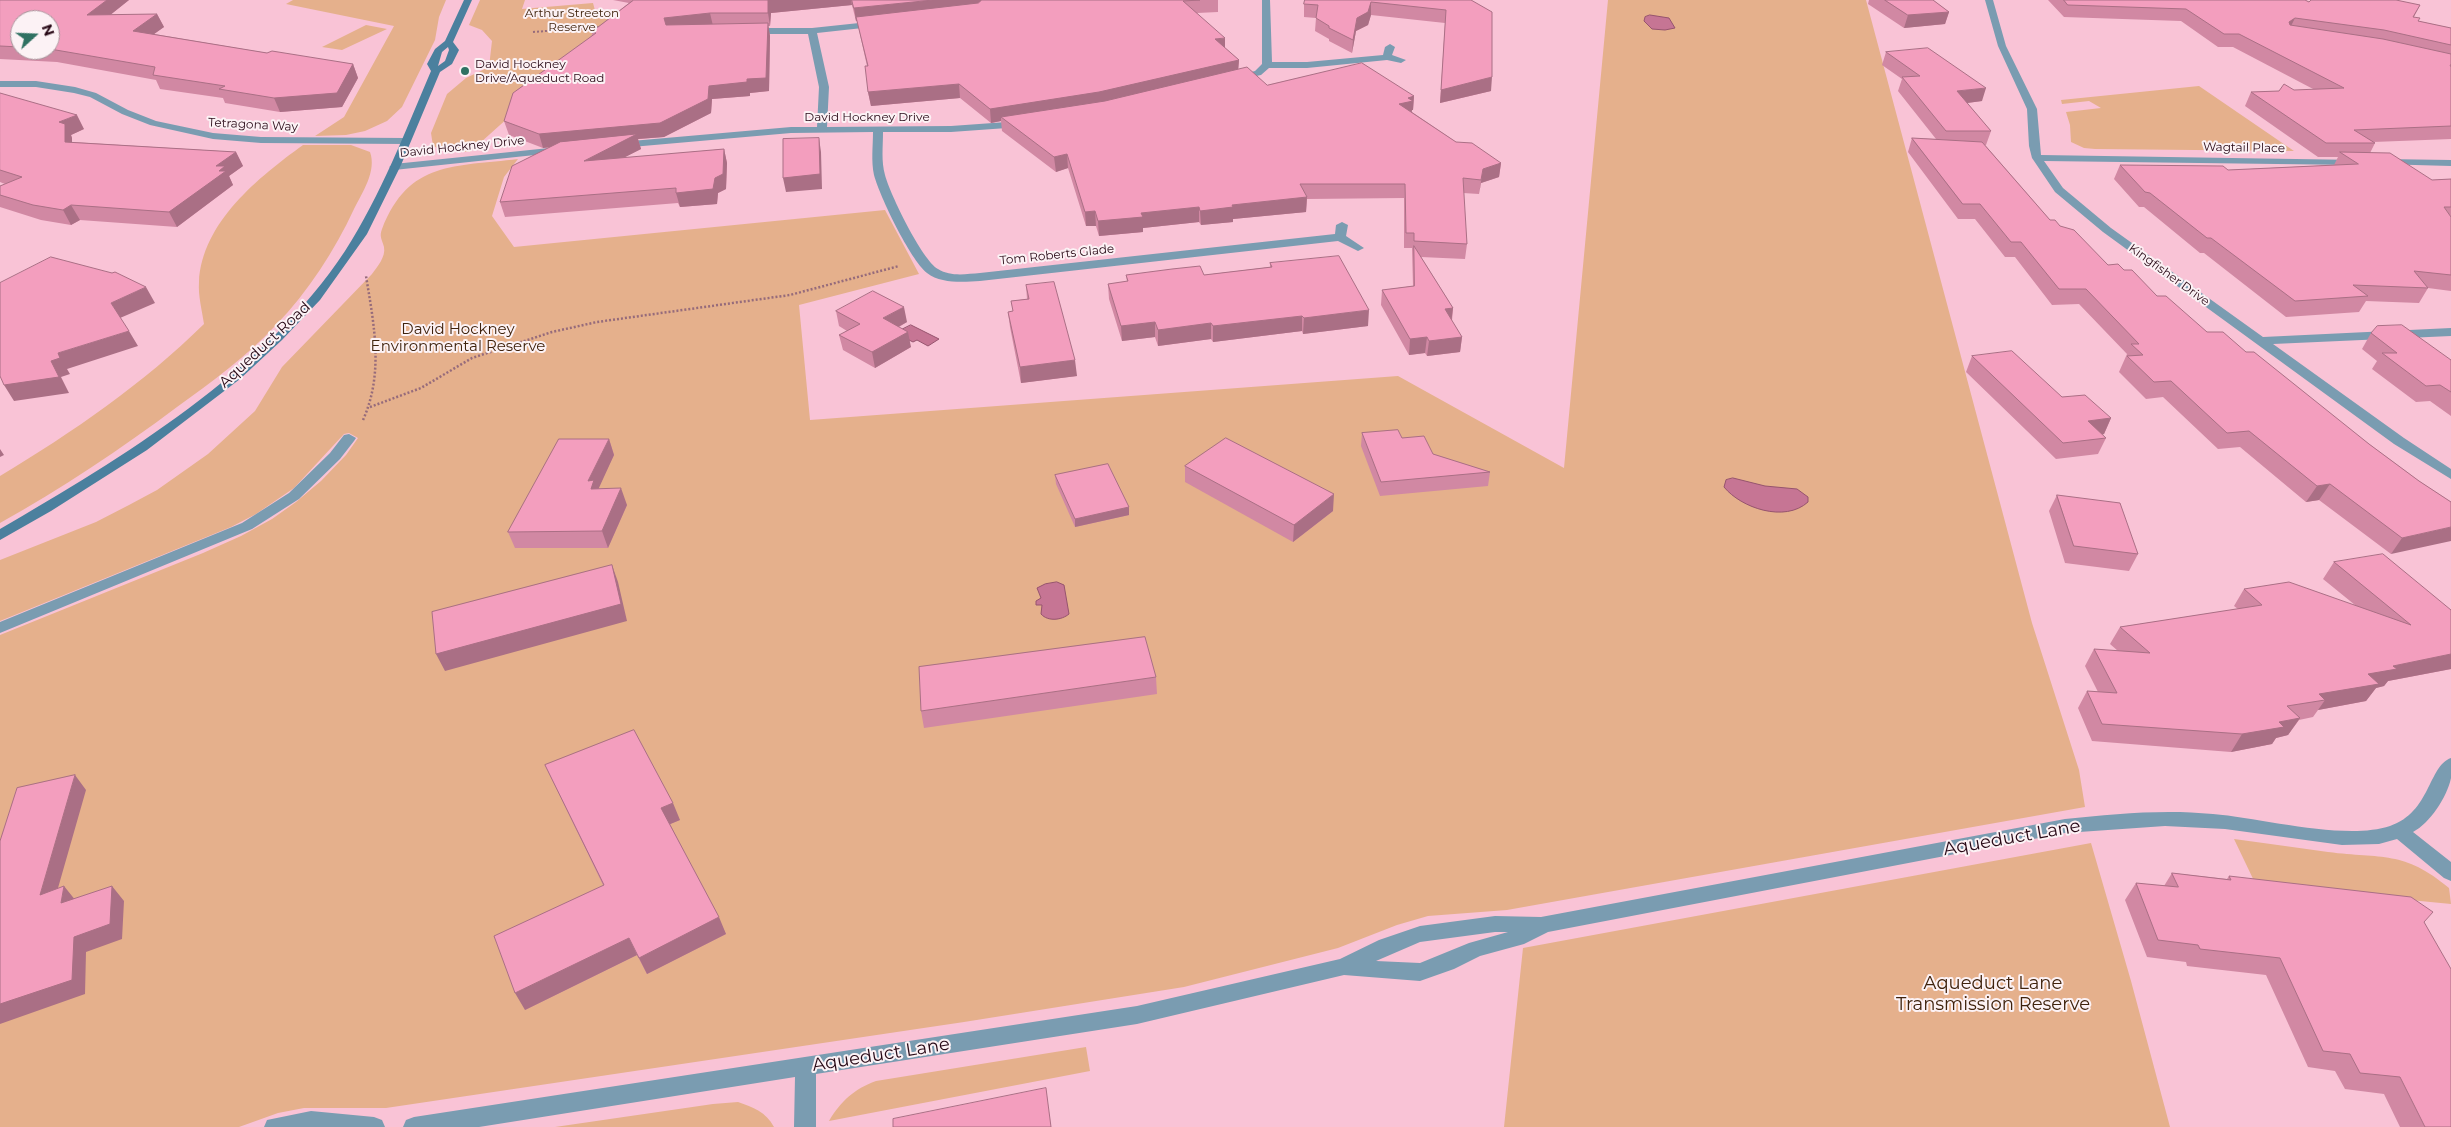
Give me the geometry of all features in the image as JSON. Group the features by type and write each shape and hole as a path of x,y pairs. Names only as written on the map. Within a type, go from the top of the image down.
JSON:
{"main road":[{"name":"Aqueduct Road","path":"436,71 432,64 438,51 449,42 468,0"},
{"name":"Aqueduct Road","path":"0,535 168,428 235,375 282,333 319,294 348,255 373,212 436,71 449,62 454,50 449,42"}],"street":[{"path":"1266,0 1267,65"},
{"name":"Kingfisher Drive","path":"1989,0 2002,46 2032,109 2034,146 2037,158 2059,190 2086,215 2387,432 2451,475"},
{"path":"744,31 812,30 885,23"},
{"path":"812,30 824,87 822,130"},
{"path":"1387,57 1390,47"},
{"path":"1222,83 1258,73 1267,65 1307,65 1387,57 1401,60"},
{"name":"Tetragona Way","path":"0,84 36,84 75,90 104,100 137,118 193,133 254,140 333,140 408,136"},
{"name":"David Hockney Drive","path":"612,145 754,132 951,129 1029,123"},
{"name":"Tom Roberts Glade","path":"878,130 877,162 880,178 921,258 932,270 944,276 980,278 1340,237"},
{"name":"David Hockney Drive","path":"394,167 574,149"},
{"name":"Wagtail Place","path":"2037,158 2451,163"},
{"path":"1342,225 1340,237 1358,248"},
{"path":"2261,341 2451,332"},
{"path":"0,628 247,526 281,506 301,490 336,456 349,438"},
{"name":"Aqueduct Lane","path":"414,1127 1137,1015 1344,967 1386,946 1420,934 1495,924 1542,925 2065,826 2110,821 2180,818 2340,838 2366,838 2400,831 2422,817 2432,804 2444,774 2451,765"},
{"path":"2400,831 2451,873"},
{"name":"Aqueduct Lane","path":"1344,967 1420,972 1447,963 1476,949 1517,938 1542,925"},
{"path":"805,1127 806,1067"},
{"path":"275,1127 311,1120 374,1127"}],"path":[{"path":"533,32 602,27"},
{"path":"370,407 380,401 422,387 460,363 472,358 552,332 617,319 797,294 882,272 921,258"},
{"path":"349,438 370,407 374,388 375,343 366,276"}],"green space":[{"path":"293,0 446,0 439,17 435,40 402,107 387,121 365,131 346,135 315,136 344,117 394,26 286,4"},
{"name":"Arthur Streeton Reserve","path":"480,0 525,0 522,9 593,3 597,18 636,19 599,36 470,152 442,150 433,146 431,133 447,94 466,78 489,67 492,41 482,30 469,25"},
{"name":"David Hockney Environmental Reserve","path":"1608,0 1866,0 2032,623 2079,770 2085,807 1507,910 1428,916 1397,925 1338,948 1184,987 964,1022 386,1108 304,1108 278,1113 239,1127 0,1127 0,635 203,553 241,536 272,519 321,481 346,455 358,438 349,433 344,434 294,488 256,514 231,527 0,621 0,560 96,522 157,490 208,454 255,411 282,367 372,274 381,262 384,254 381,232 393,207 406,190 420,179 436,171 454,166 518,159 504,177 492,216 514,247 885,210 919,274 799,305 810,420 1398,376 1564,468"},
{"path":"366,25 387,29 342,50 322,47"},
{"path":"2199,86 2294,151 2095,149 2084,148 2071,142 2070,125 2066,112 2101,108 2089,101 2062,104 2061,100"},
{"path":"303,145 351,145 370,152 372,167 364,189 338,240 320,270 299,299 253,347 203,388 90,468 0,523 0,476 107,406 157,367 204,324 199,282 203,260 210,240 236,203 269,171"},
{"path":"2234,839 2328,852 2392,858 2419,867 2449,888 2451,904 2256,885"},
{"name":"Aqueduct Lane Transmission Reserve","path":"2091,843 2131,981 2170,1127 1504,1127 1523,948"},
{"path":"1086,1047 1090,1071 829,1121 838,1107 849,1096 876,1081"},
{"path":"738,1102 754,1108 763,1114 774,1127 555,1127 713,1104"}],"shaded area":[{"path":"1650,15 1669,18 1675,28 1665,30 1652,29 1644,21 1645,17"},
{"path":"911,325 939,339 928,346 917,340 913,342 895,333"},
{"path":"1733,478 1765,486 1797,489 1808,497 1808,502 1788,511 1776,512 1752,507 1732,495 1724,487 1726,480"},
{"path":"1057,582 1064,585 1069,614 1059,619 1051,619 1041,614 1042,605 1036,605 1036,601 1041,598 1037,588 1045,584"}],"building":[{"path":"0,0 107,0 87,15 157,14 133,31 267,53 272,51 353,64 337,93 274,98 219,89 225,86 153,75 155,67 60,51 60,10 10,10 10,46 0,46"},
{"path":"634,0 768,0 768,13 710,13 664,18 666,25 768,23 766,78 747,79 747,82 709,86 708,99 660,123 539,134 504,121 513,93 596,33 592,32"},
{"path":"852,0 933,0 854,8"},
{"path":"982,0 1200,0 1183,1 1225,38 1215,39 1239,60 1099,92 990,109 959,84 868,92 865,66 868,66 856,17 978,3"},
{"path":"1305,0 1471,0 1492,12 1492,77 1441,90 1446,10 1371,2 1368,12 1357,18 1353,40 1329,28 1329,26 1316,18 1318,5 1304,4"},
{"path":"1885,0 1933,0 1949,12 1908,15"},
{"path":"2064,0 2305,0 2309,2 2311,0 2396,0 2420,5 2413,17 2420,18 2418,21 2451,28 2451,45 2384,30 2295,18 2289,22 2290,25 2383,39 2451,54 2451,126 2354,130 2375,143 2326,143 2251,92 2279,91 2284,84 2294,90 2344,88 2239,34 2224,34 2186,9 2068,5"},
{"path":"1928,48 1986,88 1957,91 1991,131 1946,131 1902,77 1920,76 1886,52"},
{"path":"1362,63 1414,96 1408,98 1413,101 1399,104 1456,142 1472,143 1501,163 1483,169 1481,180 1463,178 1467,244 1414,241 1414,233 1406,233 1405,184 1300,184 1307,197 1232,205 1233,207 1200,211 1199,207 1141,213 1143,217 1098,221 1095,211 1085,212 1067,154 1054,157 1001,117 1105,101 1247,67 1267,85"},
{"path":"0,93 77,115 59,122 65,124 65,142 236,152 216,166 225,166 219,171 226,171 169,212 71,205 63,210 33,205 0,195 0,186 22,177 0,170"},
{"path":"637,134 584,161 724,149 723,174 715,178 713,189 676,193 676,188 500,202 512,166 560,142"},
{"path":"819,138 820,174 783,178 783,139"},
{"path":"1912,138 1982,142 2050,220 2055,220 2060,226 2074,230 2108,265 2118,264 2124,270 2132,270 2157,296 2166,296 2207,332 2223,332 2246,352 2254,352 2369,444 2451,502 2451,527 2402,538 2330,484 2317,486 2249,431 2227,433 2171,381 2154,382 2127,356 2143,355 2131,344 2139,344 2086,289 2059,289 2021,242 2011,242 1980,204 1963,204"},
{"path":"2340,152 2390,153 2432,180 2451,179 2451,207 2444,207 2451,217 2451,275 2414,271 2428,288 2353,285 2368,296 2295,301 2211,238 2207,238 2150,193 2145,192 2120,165 2223,166 2228,170 2358,164"},
{"path":"1414,246 1453,308 1445,309 1462,337 1429,341 1427,337 1410,339 1382,290 1414,286"},
{"path":"1339,256 1369,310 1213,326 1211,323 1158,330 1155,322 1121,326 1108,284 1128,281 1126,275 1172,269 1200,266 1204,275 1272,267 1270,263"},
{"path":"51,257 112,273 115,272 146,287 111,303 129,331 58,353 60,358 51,361 59,377 4,385 0,376 0,283"},
{"path":"1054,282 1075,360 1020,367 1008,312 1013,311 1011,301 1029,299 1026,285"},
{"path":"873,291 904,307 883,318 908,332 872,352 839,335 860,324 836,311"},
{"path":"2402,325 2451,360 2451,392 2440,385 2426,386 2382,353 2397,353 2371,333 2377,326"},
{"path":"2012,351 2062,397 2085,395 2111,418 2088,421 2106,438 2063,443 1972,356"},
{"path":"1398,430 1402,438 1424,436 1433,454 1490,472 1381,482 1362,433"},
{"path":"1226,438 1334,494 1294,525 1185,466"},
{"path":"559,439 609,439 588,481 594,480 591,489 621,488 602,531 508,532"},
{"path":"1108,464 1129,507 1075,519 1055,475"},
{"path":"2057,495 2120,503 2138,554 2074,546"},
{"path":"2383,554 2451,610 2451,654 2393,666 2397,669 2368,674 2379,684 2319,694 2325,700 2287,706 2300,718 2279,722 2284,727 2242,734 2102,724 2087,691 2117,693 2094,649 2150,653 2120,627 2262,605 2244,589 2289,582 2411,625 2334,562"},
{"path":"612,565 621,604 436,654 432,612"},
{"path":"1145,637 1156,677 921,711 919,667"},
{"path":"634,730 673,803 661,808 719,917 639,958 629,938 515,993 494,936 604,885 545,765"},
{"path":"75,775 40,895 64,886 61,903 112,886 110,924 74,937 72,980 0,1004 0,841 17,788"},
{"path":"2172,873 2231,880 2229,876 2411,897 2433,912 2424,922 2451,969 2451,1127 2425,1127 2400,1077 2360,1073 2350,1054 2323,1051 2280,958 2200,949 2198,945 2158,940 2136,883 2178,887"},
{"path":"1046,1088 1051,1127 893,1127 893,1119"}],"place":[{"name":"David Hockney Drive/Aqueduct Road","path":"465,71"}]}
